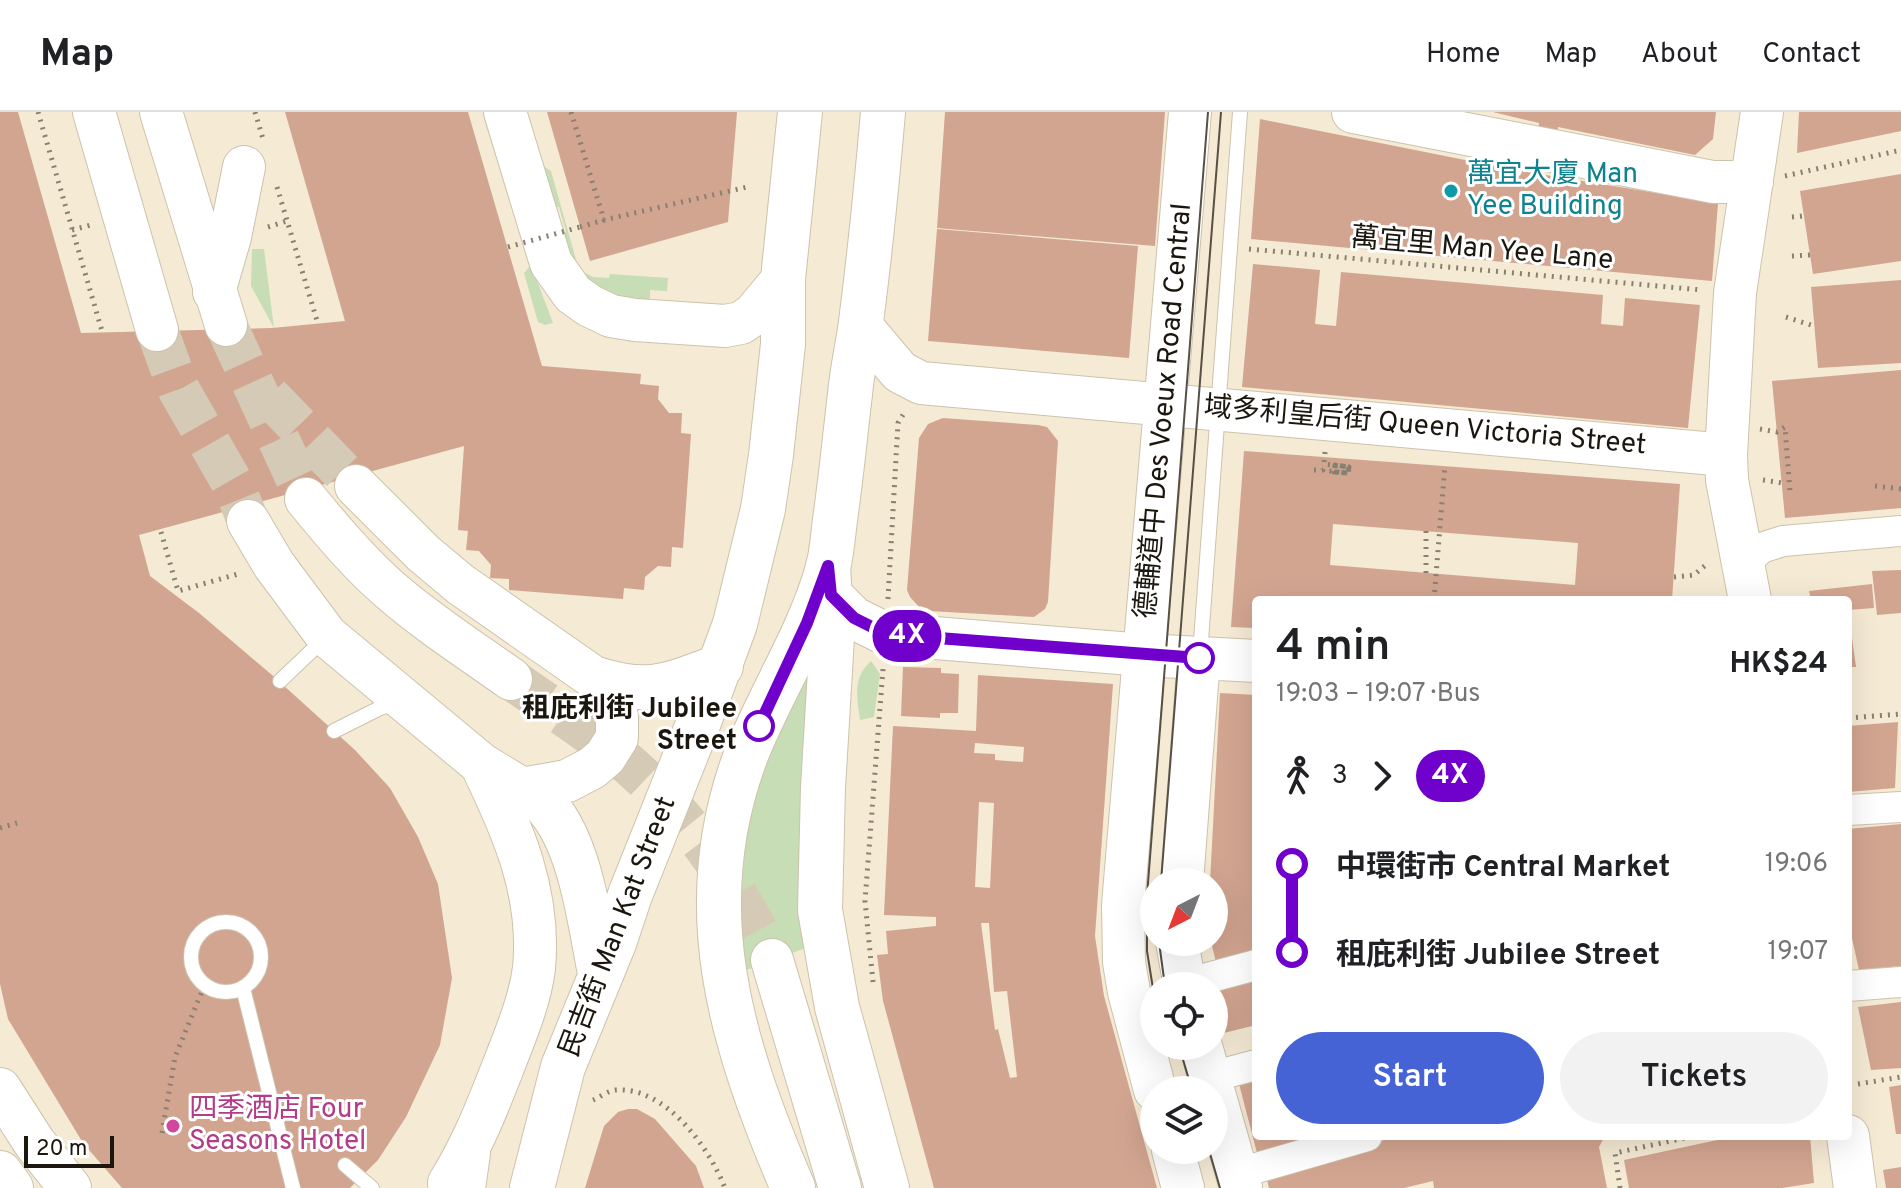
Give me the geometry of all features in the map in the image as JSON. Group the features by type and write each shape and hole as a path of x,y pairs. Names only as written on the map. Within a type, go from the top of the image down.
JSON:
{"main road":[{"path":"94,112 157,330"},
{"path":"161,112 220,308 230,237 262,167"},
{"path":"505,112 551,263 573,294 590,306 611,316 635,320 725,326 741,323 754,314 783,279"},
{"name":"民吉街 Man Kat Street","path":"532,1188 563,1067 735,624 763,509 771,455 783,344 783,279 800,112"},
{"path":"883,112 830,581 832,637 820,910 837,1007 887,1188"},
{"name":"德輔道中 Des Voeux Road Central","path":"1151,1076 1124,962 1123,905 1190,112"},
{"path":"1353,112 1516,157 1713,182 1769,179"},
{"path":"1747,582 1727,480 1726,455 1735,293 1769,179 1762,112"},
{"name":"域多利皇后街 Queen Victoria Street","path":"861,326 900,372 921,383 1726,455"},
{"path":"356,486 423,553 460,584 596,679 611,701 617,716 617,738 605,757 567,781 522,789"},
{"path":"306,499 344,545 389,589 511,679"},
{"path":"248,521 274,565 327,636 481,764 546,806 558,822 570,848 600,973"},
{"path":"830,581 854,618 886,634 1252,661"},
{"path":"793,1188 756,1100 737,1041 723,968 721,883 730,810 740,773 763,714 830,581"},
{"name":"德輔道中 Des Voeux Road Central","path":"1183,868 1199,658"},
{"path":"596,679 640,689 671,684 721,666"},
{"path":"459,1176 516,1032 534,970 535,921 529,883 512,829 481,764"},
{"path":"772,960 840,1188"},
{"path":"1214,1075 1247,1179"},
{"path":"0,1089 34,1142 70,1188"},
{"path":"1849,1140 1855,1188"},
{"path":"1177,1164 1183,1188"},
{"path":"0,1173 11,1188"}],"street":[{"path":"1747,582 1761,548 1783,541 1901,531"},
{"path":"1852,810 1901,807"},
{"path":"1228,973 1252,966"},
{"path":"1852,986 1901,982"},
{"path":"1214,1075 1252,1066"},
{"path":"1247,1179 1356,1140"}],"lane":[{"name":"德輔道中 Des Voeux Road Central","path":"1199,658 1240,112"},
{"path":"280,681 327,636"},
{"path":"334,731 380,708 406,700"},
{"path":"223,922 246,929 255,937 260,948 259,971 243,988 223,992 205,984 196,976 192,965 195,941 202,932 223,922"},
{"path":"243,988 293,1188"},
{"path":"345,1165 372,1188"}],"path":[{"path":"38,112 102,331"},
{"path":"255,112 262,167 287,221 318,324"},
{"path":"571,112 604,220"},
{"path":"1769,179 1901,150"},
{"path":"508,247 604,220 747,187"},
{"path":"1792,217 1804,216"},
{"path":"263,228 287,221"},
{"name":"萬宜里 Man Yee Lane","path":"1246,249 1714,291"},
{"path":"1792,256 1810,255"},
{"path":"1786,317 1814,326"},
{"path":"888,611 898,423 904,413"},
{"path":"1758,428 1777,432 1785,427 1790,492"},
{"path":"1314,470 1323,470 1325,451"},
{"path":"1434,596 1445,460"},
{"path":"1324,464 1349,467 1348,473 1329,471"},
{"path":"1762,480 1782,483"},
{"path":"1875,486 1901,489"},
{"path":"1426,531 1426,573"},
{"path":"161,532 178,591 274,565"},
{"path":"1674,577 1694,575"},
{"path":"875,996 865,901 883,667"},
{"path":"1852,718 1901,714"},
{"path":"0,828 17,823"},
{"path":"162,1133 175,1057 205,984"},
{"path":"1858,1084 1901,1077"},
{"path":"591,1101 612,1090 638,1091 667,1107 715,1163 725,1188"},
{"path":"1620,1188 1615,1153 1675,1140"}],"green space":[{"path":"543,166 551,171 579,270 593,277 609,278 610,274 668,278 667,291 650,290 650,302 624,300 583,280 560,234 566,232 559,207 552,207"},
{"path":"252,249 264,249 274,328 251,286"},
{"path":"531,265 553,323 545,325 538,322 524,273"},
{"path":"871,661 880,674 874,717 860,720 858,681"},
{"path":"809,666 811,946 744,971 742,882 755,795 774,739"}],"building":[{"path":"0,112 18,112 81,333 272,328 345,321 285,112 468,112 542,366 641,374 640,384 659,386 658,399 669,413 682,413 681,433 691,434 683,548 672,547 671,567 658,566 645,577 644,590 624,588 623,599 509,590 509,579 490,578 491,565 479,551 466,550 468,531 458,530 464,446 139,535 150,576 272,675 355,750 390,788 418,837 438,884 452,978 440,1045 406,1117 378,1160 350,1188 122,1188 83,1143 8,1019 0,984"},
{"path":"547,112 737,112 728,222 590,261"},
{"path":"945,112 1165,112 1155,246 937,228"},
{"path":"1493,112 1716,112 1713,139 1695,155 1558,127 1557,136 1538,132 1539,123"},
{"path":"1799,112 1901,112 1901,131 1797,153"},
{"name":"萬宜大廈 Man Yee Building","path":"1260,119 1515,170 1718,203 1712,281 1251,239"},
{"path":"1901,174 1901,261 1813,274 1800,191"},
{"path":"937,229 1138,246 1129,358 928,341"},
{"path":"1253,264 1320,270 1315,324 1336,326 1341,272 1603,295 1601,324 1623,326 1625,298 1700,305 1688,428 1242,387"},
{"path":"1901,280 1901,363 1818,368 1811,287"},
{"path":"1901,370 1901,508 1785,518 1772,381"},
{"path":"943,418 1038,425 1047,427 1058,441 1048,602 1045,609 1034,617 929,611 921,609 910,597 907,590 919,438 928,424"},
{"path":"1244,451 1680,484 1672,596 1252,596 1252,628 1231,627","holes":["1333,524 1578,543 1575,585 1330,565"]},
{"path":"1901,570 1901,613 1877,615 1872,571"},
{"path":"1872,584 1874,608 1852,610 1852,596 1810,596 1809,591"},
{"path":"1852,638 1856,667 1852,667"},
{"path":"903,667 941,668 941,673 959,674 958,713 940,713 940,718 901,716"},
{"path":"978,675 1113,684 1095,936 1104,996 1140,1126 1140,1164 1150,1164 1157,1188 934,1188 883,1001 877,955 888,954 886,931 936,926 936,917 884,915 893,726 976,731","holes":["975,743 1024,747 1023,762 995,760 995,754 974,753","979,802 994,803 990,888 975,887","981,923 989,923 994,992 1007,991 1017,1077 1010,1078 998,1029 995,1030"]},
{"path":"1220,693 1252,695 1252,957 1217,966 1214,956 1228,956 1228,868 1211,868"},
{"path":"1898,722 1895,788 1852,792 1852,726"},
{"path":"1901,824 1901,966 1859,970 1852,938 1852,829"},
{"path":"1252,977 1252,1026 1228,1032 1228,983"},
{"path":"1901,1002 1901,1068 1871,1070 1858,1007"},
{"path":"1252,1076 1252,1134 1238,1080"},
{"path":"1901,1085 1901,1134 1896,1134 1889,1087"},
{"path":"637,1109 655,1119 696,1166 704,1188 585,1188 604,1126 618,1112"},
{"path":"1254,1140 1307,1140 1257,1153"},
{"path":"1384,1140 1603,1140 1599,1147 1607,1188 1434,1188 1433,1181 1404,1188 1269,1188 1266,1176"},
{"path":"1717,1140 1810,1140 1814,1183 1782,1188 1629,1188 1624,1160"},
{"path":"1901,1167 1901,1188 1886,1188 1883,1170"}],"tunnel":[{"path":"226,325 306,499"},
{"path":"157,330 179,390 234,486 248,521"},
{"path":"269,396 356,486"},
{"path":"511,679 617,755 668,803 718,866 772,960"}],"tram line":[{"path":"1150,972 1147,951 1147,896 1208,112"},
{"path":"1162,868 1221,112"},
{"path":"1161,956 1163,972"},
{"path":"1183,1060 1188,1076"},
{"path":"1213,1164 1220,1188"}],"bus line":[{"name":"4X","path":"759,726 807,623 828,566 831,595 854,618 886,634 1199,658"}],"place":[{"name":"萬宜大廈 Man Yee Building","path":"1451,191"},
{"name":"租庇利街 Jubilee Street","path":"759,726"},
{"name":"四季酒店 Four Seasons Hotel","path":"173,1126"}]}
